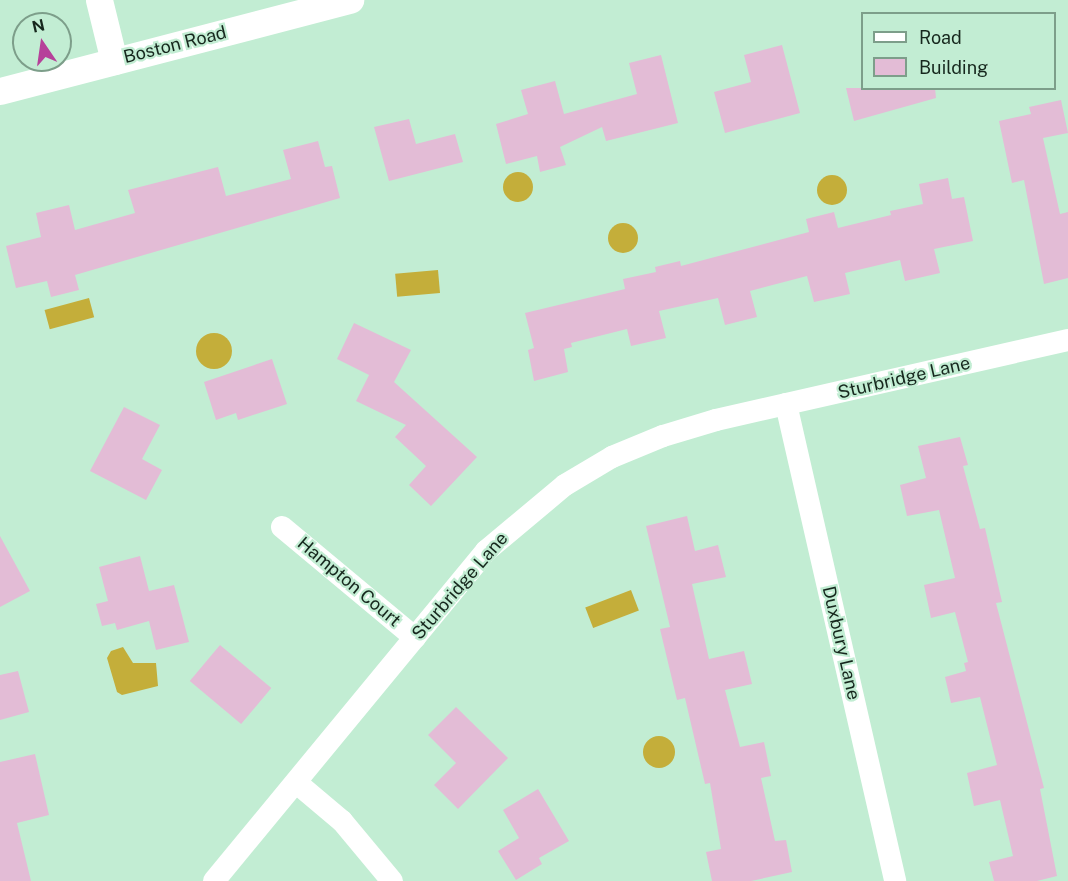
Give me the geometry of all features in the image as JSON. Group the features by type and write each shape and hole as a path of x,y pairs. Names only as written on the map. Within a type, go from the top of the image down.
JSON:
{"street":[{"path":"99,0 114,61"},
{"name":"Boston Road","path":"0,91 350,0"},
{"name":"Sturbridge Lane","path":"214,881 298,784 486,551 565,485 612,458 663,436 786,404 1068,340"},
{"name":"Duxbury Lane","path":"786,404 895,881"},
{"name":"Hampton Court","path":"282,527 415,638"},
{"path":"298,784 342,820 392,881"}],"shaded area":[{"path":"518,172 529,176 533,187 529,198 518,202 507,198 503,187 507,176"},
{"path":"832,175 843,179 847,190 843,201 832,205 821,201 817,190 821,179"},
{"path":"623,223 634,227 638,238 634,249 623,253 612,249 608,238 612,227"},
{"path":"438,270 440,293 397,297 395,274"},
{"path":"89,298 94,317 50,329 45,310"},
{"path":"214,333 227,338 232,351 227,364 214,369 201,364 196,351 201,338"},
{"path":"631,590 639,611 593,628 585,608"},
{"path":"123,647 133,663 156,663 158,686 122,695 117,692 107,658 111,651"},
{"path":"659,736 670,741 675,752 670,763 659,768 648,763 643,752 648,741"}],"building":[{"path":"782,45 800,113 725,133 714,92 751,82 744,55"},
{"path":"661,55 678,123 606,141 602,127 560,147 566,165 540,172 537,156 506,164 496,124 528,114 521,90 555,81 564,114 637,94 629,63"},
{"path":"846,88 935,90 936,98 854,121"},
{"path":"1061,100 1068,133 1043,138 1060,214 1068,212 1068,278 1044,284 1024,180 1012,183 999,121 1031,114 1029,107"},
{"path":"409,119 416,144 455,134 463,162 389,181 374,127"},
{"path":"318,141 325,167 332,166 340,198 75,275 79,290 51,297 47,281 16,288 6,246 41,237 36,213 69,205 75,230 135,213 128,190 218,167 226,196 291,179 283,150"},
{"path":"948,178 952,199 964,197 973,241 934,249 940,273 905,281 900,260 845,273 850,294 814,302 807,276 750,291 757,317 725,325 718,298 659,311 666,338 631,346 627,329 571,343 572,347 564,349 568,372 534,381 528,350 534,348 525,313 625,289 623,279 656,272 655,267 680,261 681,266 809,232 806,219 834,212 838,228 891,215 890,211 923,204 919,184"},
{"path":"354,323 411,350 394,382 477,457 431,506 409,485 426,466 395,437 406,425 356,401 369,375 337,359"},
{"path":"272,359 287,404 238,420 236,413 216,420 204,382"},
{"path":"124,407 160,425 142,459 162,470 146,500 90,471"},
{"path":"960,437 968,465 963,466 980,529 985,528 1002,602 996,603 1044,788 1040,789 1057,876 1037,881 994,881 989,862 1013,856 1000,800 974,806 967,773 997,765 980,697 951,703 945,677 966,671 964,663 968,662 955,612 931,618 924,585 955,578 939,510 907,516 900,485 926,478 918,446"},
{"path":"687,516 695,551 718,545 726,577 692,584 709,659 744,651 752,684 725,690 740,747 764,742 771,776 761,778 775,841 786,840 792,872 751,881 712,881 706,852 721,849 710,783 705,784 685,698 677,700 660,629 670,627 646,526"},
{"path":"0,536 30,591 0,607"},
{"path":"140,556 149,591 174,585 189,642 156,650 149,621 117,630 115,623 102,626 96,604 108,601 99,567"},
{"path":"220,645 271,688 241,724 190,681"},
{"path":"18,671 29,712 0,720 0,675"},
{"path":"456,707 508,758 458,809 434,785 456,763 428,735"},
{"path":"35,754 49,815 17,823 31,881 0,881 0,762"},
{"path":"538,789 569,841 539,858 542,864 516,880 498,851 519,838 503,810"}]}
